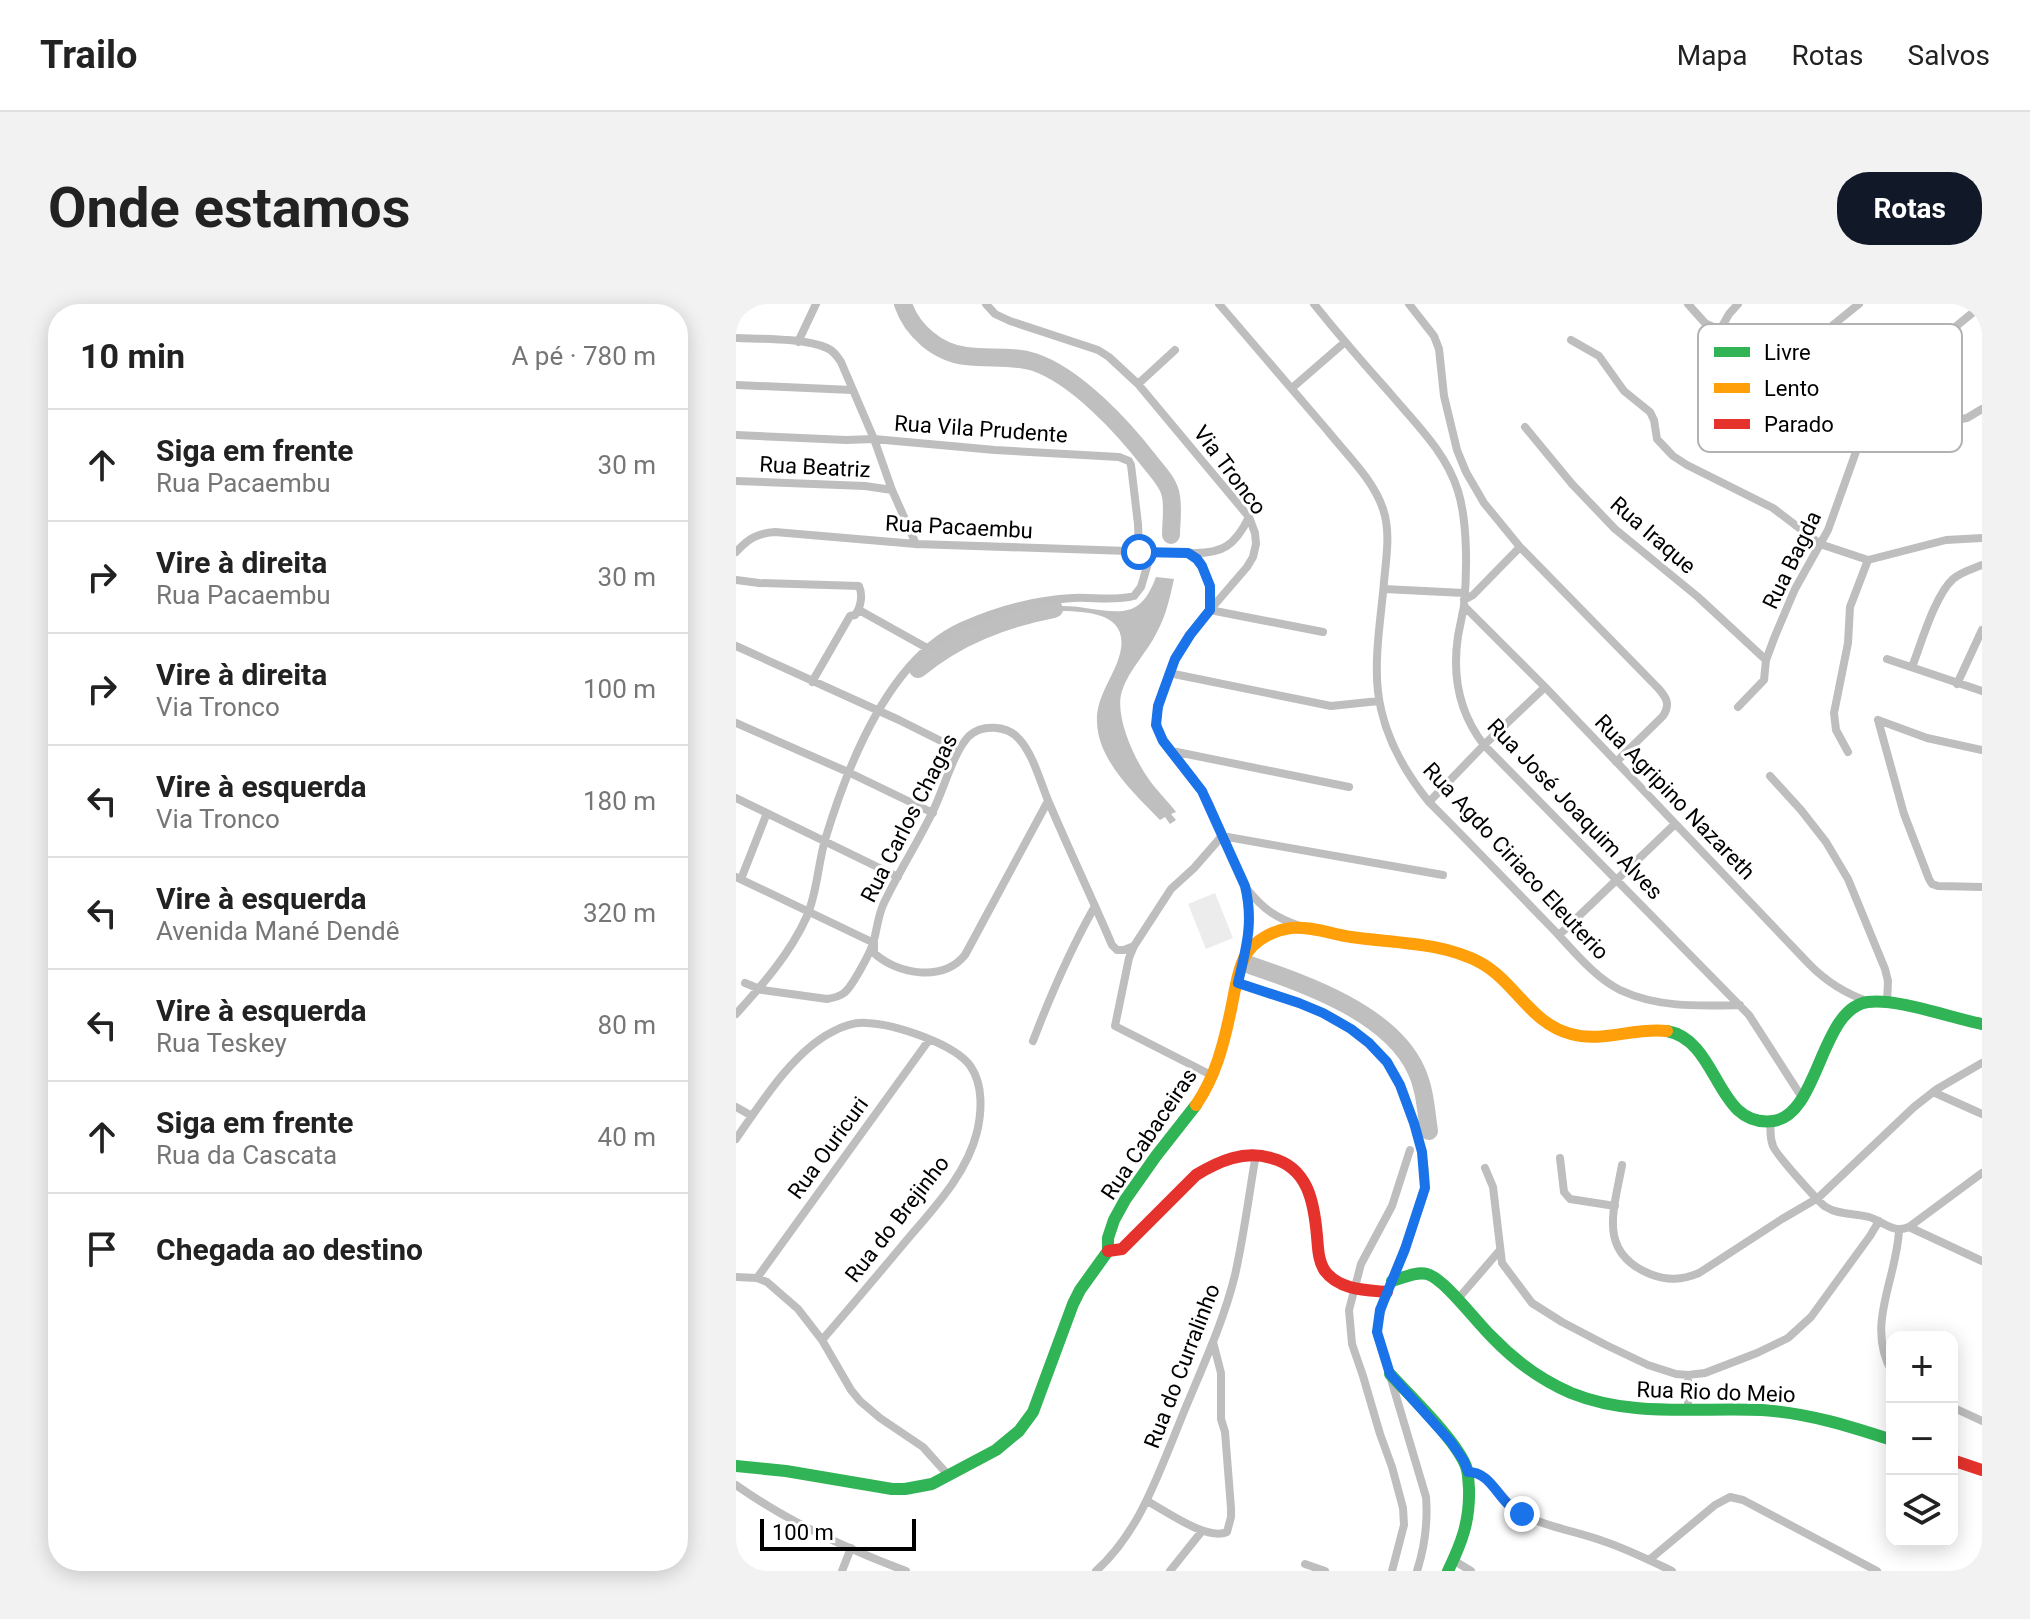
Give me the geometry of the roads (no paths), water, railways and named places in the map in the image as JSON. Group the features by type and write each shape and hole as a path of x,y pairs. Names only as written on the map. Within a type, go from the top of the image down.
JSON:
{"main road":[{"path":"1246,953 1268,935 1292,928 1305,928 1441,950 1475,959 1496,972 1536,1016 1558,1030 1586,1037 1662,1030 1677,1033 1698,1047 1731,1105 1742,1114 1761,1122 1784,1117 1803,1099 1835,1028 1854,1006 1867,1001 1887,1003 1982,1024"},
{"name":"Rua Cabaceiras","path":"736,1466 892,1489 919,1488 949,1476 1009,1441 1027,1422 1039,1399 1080,1290 1108,1251 1107,1237 1138,1179 1203,1095 1213,1076 1246,953"},
{"path":"1108,1251 1122,1249 1206,1168 1232,1157 1256,1154 1285,1161 1304,1180 1313,1200 1321,1262 1332,1278 1354,1290 1390,1286"},
{"name":"Rua Rio do Meio","path":"1390,1286 1424,1273 1438,1280 1516,1361 1536,1376 1578,1397 1639,1410 1802,1414 1843,1423 1886,1438"},
{"path":"1390,1374 1451,1442 1468,1472 1466,1529 1451,1566"},
{"path":"1958,1462 1982,1470"}],"street":[{"path":"798,342 816,304"},
{"name":"Via Tronco","path":"986,304 995,314 1010,321 1098,350 1109,357 1138,384 1249,517 1255,533 1253,557 1181,648 1158,706 1156,725 1159,734 1202,791 1245,886 1249,913 1246,953"},
{"name":"Rua Agdo Ciriaco Eleuterio","path":"1219,304 1349,456 1380,501 1388,542 1378,669 1379,701 1393,745 1407,773 1429,802 1600,976 1622,991 1653,1001 1693,1006 1740,1005"},
{"name":"Rua José Joaquim Alves","path":"1314,304 1448,465 1462,506 1466,536 1464,600 1457,648 1459,694 1469,724 1484,745 1740,1005 1761,1030 1803,1099"},
{"path":"1409,304 1434,336 1439,349 1444,396 1453,435 1466,472 1484,503 1520,547 1664,695 1668,705 1663,716 1616,762"},
{"path":"1688,304 1707,324"},
{"path":"1723,324 1738,304"},
{"path":"1834,324 1859,304"},
{"path":"1959,324 1982,305"},
{"path":"736,338 798,342 826,348 834,353 841,362 916,544"},
{"path":"1571,340 1599,356 1624,391 1650,412 1657,439 1673,456 1773,508 1820,544 1868,560 1946,540 1982,538"},
{"path":"1292,388 1345,342"},
{"path":"1138,384 1175,350"},
{"path":"736,385 852,390"},
{"path":"1962,419 1982,409"},
{"name":"Rua Iraque","path":"1525,427 1572,484 1615,529 1698,597 1766,660"},
{"name":"Rua Vila Prudente","path":"736,435 874,439 1126,459 1131,465 1139,552"},
{"name":"Rua Bagda","path":"1738,707 1764,680 1766,660 1775,636 1795,589 1828,530 1855,452"},
{"name":"Rua Beatriz","path":"736,481 865,486 892,490"},
{"name":"Rua Pacaembu","path":"736,552 752,538 775,532 916,544 1211,553 1228,547 1249,517"},
{"path":"1384,589 1464,600 1473,595 1520,547"},
{"path":"736,1014 792,946 809,912 825,841 848,772 892,687 907,667 942,636 988,615 1049,600 1134,596 1141,587 1151,553"},
{"path":"1188,553 1197,559 1207,575 1210,610 1323,632"},
{"path":"1848,752 1836,730 1834,713 1848,643 1850,607 1868,560"},
{"path":"1912,667 1947,585 1955,577 1982,565"},
{"path":"736,580 859,586 859,610 850,616 812,682"},
{"name":"Rua Agripino Nazareth","path":"1464,600 1827,982 1867,1001"},
{"path":"859,610 927,648"},
{"path":"1957,684 1982,630"},
{"path":"736,646 959,750"},
{"path":"1887,659 1982,691"},
{"path":"1169,673 1331,706 1379,701"},
{"path":"1429,802 1545,687"},
{"path":"1982,750 1927,738 1878,720 1904,814 1932,884 1947,888 1982,887"},
{"path":"736,723 933,813"},
{"name":"Rua Carlos Chagas","path":"745,983 759,989 827,999 848,990 874,943 876,925 933,813 959,750 968,737 987,728 999,728 1021,741 1112,945 1117,950 1134,946"},
{"path":"1172,751 1349,787"},
{"path":"1770,776 1826,842 1848,879 1885,969 1887,1003"},
{"path":"736,798 898,877"},
{"path":"767,813 738,878 874,943 874,953 881,960 909,970 942,972 959,963 965,955 1048,801"},
{"path":"1559,935 1675,824"},
{"path":"1213,1076 1115,1026 1134,946 1171,889 1222,836 1443,875"},
{"path":"1245,886 1259,904 1271,913 1305,928"},
{"path":"1033,1041 1076,939 1095,906"},
{"path":"1238,983 1323,1013 1369,1043 1387,1062 1400,1085 1414,1123 1422,1152 1425,1188 1380,1310 1377,1332 1426,1497 1426,1535 1417,1571"},
{"name":"Rua do Brejinho","path":"736,1139 804,1053 833,1031 851,1024 866,1023 901,1030 929,1040 959,1054 970,1065 977,1080 980,1111 977,1131 961,1170 936,1205 822,1340"},
{"name":"Rua Ouricuri","path":"757,1278 929,1040"},
{"path":"1622,1165 1615,1206 1616,1246 1630,1263 1644,1271 1671,1280 1685,1279 1818,1198 1914,1107 1982,1063"},
{"path":"1933,1092 1982,1114"},
{"path":"736,1107 752,1116"},
{"path":"1771,1122 1770,1136 1777,1155 1827,1208 1866,1216 1894,1230 1904,1229 1982,1261"},
{"path":"1392,1571 1404,1525 1403,1508 1352,1344 1349,1310 1361,1264 1397,1194 1410,1150"},
{"name":"Rua do Curralinho","path":"1098,1570 1133,1525 1147,1501 1213,1342 1235,1275 1256,1154"},
{"path":"1560,1158 1566,1197 1615,1206"},
{"path":"1485,1168 1493,1187 1502,1263 1525,1295 1543,1311 1648,1365 1676,1374 1705,1373 1774,1347 1788,1338 1811,1317 1879,1221"},
{"path":"1886,1362 1883,1301 1904,1229 1982,1173"},
{"path":"1457,1300 1500,1250"},
{"path":"736,1277 767,1282 798,1309 822,1340 860,1401 923,1447 949,1476"},
{"path":"1147,1501 1202,1531 1223,1535 1227,1532 1231,1517 1225,1432 1221,1419 1221,1373 1213,1342"},
{"path":"1688,1375 1688,1411"},
{"path":"1958,1410 1982,1421"},
{"path":"1468,1472 1483,1476 1522,1514 1605,1541 1672,1571"},
{"path":"736,1485 791,1518 906,1571"},
{"path":"1649,1560 1715,1505 1730,1497 1743,1500 1877,1571"},
{"path":"1170,1571 1202,1531"},
{"path":"842,1571 851,1548"},
{"path":"1305,1564 1325,1571"},
{"path":"1451,1566 1471,1571"}],"waterway":[{"path":"903,304 920,332 936,345 966,356 1034,362 1066,379 1098,404 1169,488 1171,535"},
{"path":"918,669 949,647 982,630 1054,609"},
{"path":"1250,965 1344,1003 1387,1032 1404,1050 1419,1077 1429,1131"}]}
